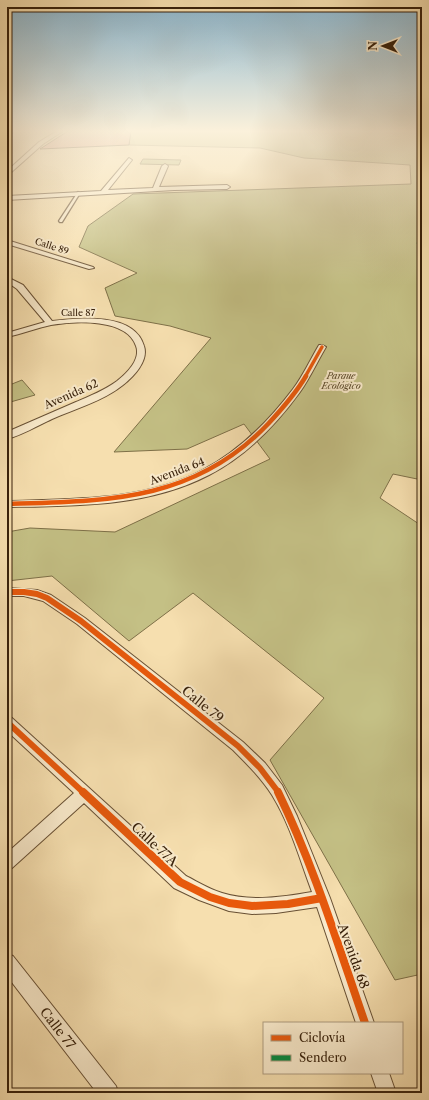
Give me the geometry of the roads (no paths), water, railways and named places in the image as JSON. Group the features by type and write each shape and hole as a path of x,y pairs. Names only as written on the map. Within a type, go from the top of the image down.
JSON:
{"street":[{"path":"103,192 111,182"},
{"path":"154,189 157,182"},
{"path":"7,198 154,189 227,187"},
{"name":"Calle 89","path":"7,242 91,268"},
{"name":"Calle 87","path":"7,279 20,287 50,323 91,321 109,323 131,331 138,337 141,344 142,352 138,364"},
{"path":"7,335 50,323"},
{"name":"Avenida 64","path":"7,504 120,498 148,493 196,477 229,459 256,438 293,395 322,347"},
{"name":"Avenida 62","path":"7,436 107,391 120,382 138,364"},
{"name":"Calle 79","path":"7,592 37,594 53,602 81,621 238,746 260,768 277,790 292,821 322,898"},
{"name":"Calle 77A","path":"7,722 180,882 205,895 229,903 255,906 287,905 322,898"},
{"path":"7,863 84,793"},
{"name":"Avenida 68","path":"322,898 365,1022"},
{"name":"Calle 77","path":"7,962 109,1093"},
{"path":"380,1074 387,1093"}],"lane":[{"path":"61,221 79,193"}],"park label":[{"name":"Parque Ecológico","path":"341,380"}]}
